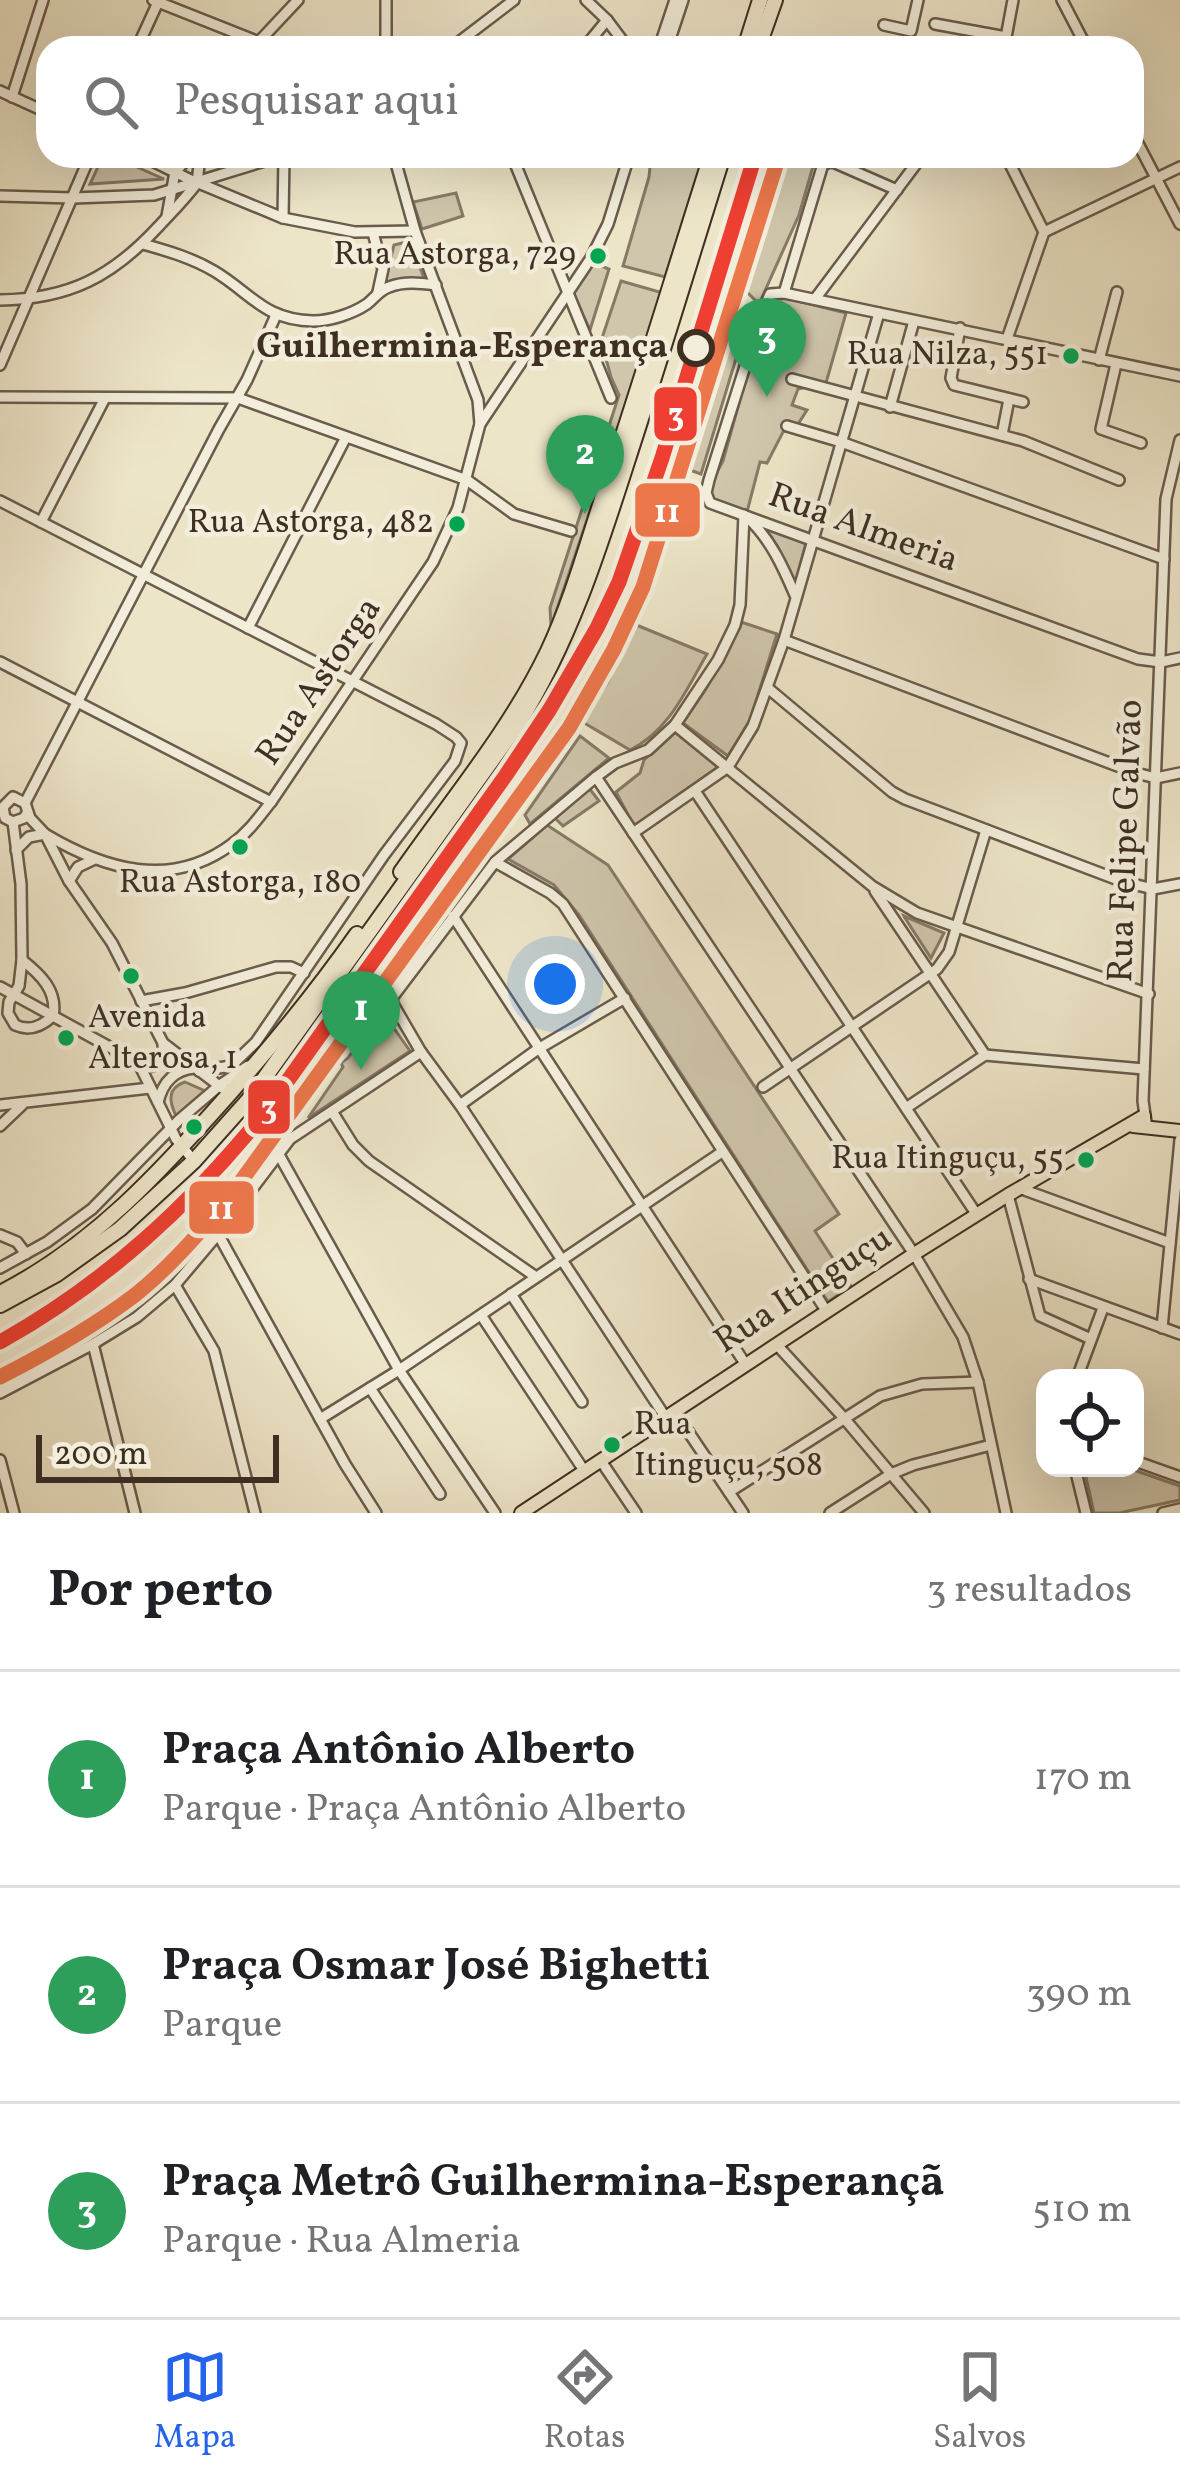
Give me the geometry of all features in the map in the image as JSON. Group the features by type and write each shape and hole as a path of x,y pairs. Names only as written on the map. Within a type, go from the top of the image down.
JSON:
{"highway":[{"path":"749,36 760,0"},
{"path":"762,36 775,0"},
{"path":"0,1293 48,1265 134,1197 182,1148 225,1089 263,1057 304,1009 530,686 566,609 706,168"},
{"path":"0,1305 92,1251 120,1229 194,1161 251,1097 496,757 543,684 604,535 718,168"},
{"path":"214,1139 232,1106 225,1089"}],"main road":[{"path":"1124,1127 1146,1122 1180,1135"},
{"name":"Rua Itinguçu","path":"524,1512 914,1254 1124,1127"}],"street":[{"path":"12,97 43,0"},
{"path":"142,36 156,0 237,36"},
{"path":"263,36 298,0"},
{"path":"386,0 386,36"},
{"path":"467,36 514,0"},
{"path":"586,0 619,36"},
{"path":"667,36 679,0"},
{"path":"884,26 911,31 918,0"},
{"path":"1006,36 1013,0"},
{"path":"1062,0 1081,36"},
{"path":"594,36 607,20"},
{"path":"935,24 982,36"},
{"path":"0,92 36,107"},
{"path":"1144,155 1180,224"},
{"path":"1044,232 1180,167"},
{"path":"0,365 85,168"},
{"path":"167,168 283,218 373,233 415,231"},
{"path":"167,216 179,168"},
{"path":"0,300 28,300 71,290 110,270 143,244 198,183 199,168"},
{"path":"0,196 154,195 245,168"},
{"path":"283,168 283,218"},
{"path":"397,168 415,231 478,400 480,424"},
{"path":"517,168 610,398"},
{"name":"Rua Astorga","path":"45,834 117,867 182,867 234,843 271,802 433,562 467,480 480,424 568,295 608,224 624,168"},
{"path":"822,168 784,292 1180,376"},
{"path":"847,168 897,190"},
{"path":"815,299 913,168"},
{"path":"1007,339 1044,232 1012,168"},
{"path":"154,195 167,216"},
{"path":"373,233 383,269 378,292"},
{"path":"143,244 207,267 264,310 306,321 324,321 365,305 378,292 398,284 436,285"},
{"name":"Rua Almeria","path":"784,292 770,294 762,314 706,493 710,503 1138,659 1180,658"},
{"path":"1100,360 1117,292"},
{"path":"633,833 728,767 753,726 784,640 879,313"},
{"path":"7,821 24,818 21,802 238,398 276,315"},
{"path":"890,407 914,321"},
{"path":"960,328 952,382 963,389 1023,402"},
{"path":"1116,364 1101,428 1141,443"},
{"path":"792,379 1002,435 1119,480"},
{"path":"0,397 238,398 467,480 514,514 571,531"},
{"path":"41,522 105,398"},
{"path":"1002,435 1009,399"},
{"path":"787,426 1164,560"},
{"path":"248,628 346,437"},
{"name":"Rua Felipe Galvão","path":"1146,1122 1143,1101 1166,499 1180,440"},
{"path":"0,501 436,724 461,743 455,760 241,1059 222,1069 183,1069 170,1078 158,1103"},
{"path":"744,515 765,536 796,598"},
{"path":"743,1513 561,1260 421,1052 393,1004 393,993 495,862 596,777 615,763 648,750 674,725 735,626 744,515"},
{"path":"784,640 1136,773 1156,778 1180,773"},
{"path":"0,662 271,802"},
{"path":"769,689 892,792 913,802 1121,881 1153,889 1180,884"},
{"path":"674,725 872,886 917,913 1149,994"},
{"path":"596,777 914,1254 963,1337 978,1382 1006,1513"},
{"path":"0,789 21,802 45,834 69,881 112,943 165,1050 159,1063 139,1064 0,987"},
{"path":"695,790 977,1214"},
{"path":"21,802 1,806 16,850 21,884 19,986 4,1015 30,1028 46,1023 55,1007 49,988 22,961"},
{"path":"763,1087 931,975 949,952 986,830"},
{"path":"16,850 29,837 45,834"},
{"path":"69,881 78,867 95,859"},
{"path":"495,862 563,904 827,1312"},
{"path":"872,886 986,1055"},
{"path":"453,916 746,1365"},
{"path":"141,1001 185,994 276,967 304,973"},
{"path":"460,1105 538,1049 625,998"},
{"path":"0,1268 92,1209 170,1129 225,1089 163,1042"},
{"path":"0,1394 137,1317 175,1286 296,1134 421,1052"},
{"path":"906,1108 986,1055 1144,1070"},
{"path":"139,1064 170,1129 194,1161"},
{"path":"0,1105 150,1088"},
{"path":"1124,1127 1143,1101"},
{"path":"0,1126 22,1104"},
{"path":"333,1113 369,1161 536,1277"},
{"path":"1162,1328 1180,1135"},
{"path":"320,1419 722,1152"},
{"path":"278,1153 399,1370 495,1513"},
{"path":"1091,1339 1040,1316 1028,1279 1014,1191 1170,1243"},
{"path":"218,1234 376,1513"},
{"path":"0,1235 16,1242 26,1255"},
{"path":"1028,1279 1180,1334"},
{"path":"175,1286 214,1351 255,1513"},
{"path":"511,1294 582,1402"},
{"path":"1080,1369 1103,1308"},
{"path":"481,1315 584,1472"},
{"path":"93,1344 135,1513"},
{"path":"777,1345 924,1513"},
{"path":"729,1492 843,1418 902,1388 978,1382"},
{"path":"370,1388 440,1494"},
{"path":"830,1513 891,1474 935,1457 991,1445"},
{"path":"0,1460 14,1513"},
{"path":"601,1461 636,1513"},
{"path":"1144,1464 1180,1477"},
{"path":"1077,1477 1086,1513"},
{"path":"1162,1513 1180,1509"}],"shaded area":[{"path":"97,168 139,168 164,179 90,184"},
{"path":"650,168 700,168 665,277 623,266"},
{"path":"783,168 813,168 799,215 759,304 744,289"},
{"path":"456,193 463,216 422,229 413,202"},
{"path":"410,241 424,278 385,282 394,245"},
{"path":"592,262 609,269 590,330 572,292"},
{"path":"621,281 663,293 551,627 550,608 619,395 601,341"},
{"path":"773,295 846,313 826,383 798,389 792,405 807,410 798,424 783,432 767,463 760,462 747,512 713,503 709,487 723,461"},
{"path":"737,315 748,319 701,474 687,469"},
{"path":"762,526 806,543 795,585 778,547"},
{"path":"741,622 777,634 750,720 728,756 683,723"},
{"path":"634,624 707,654 666,721 630,750 581,721 608,682"},
{"path":"675,732 718,767 634,826 616,792 640,773 644,760"},
{"path":"580,736 609,758 530,824 525,815"},
{"path":"589,788 599,801 563,826 553,816"},
{"path":"547,825 608,865 839,1214 815,1231 851,1286 828,1302 579,915 554,885 508,859"},
{"path":"905,918 944,933 931,958"},
{"path":"381,1010 410,1051 308,1118 343,1067 341,1063"},
{"path":"185,1082 205,1091 176,1116 171,1096"},
{"path":"1144,1474 1180,1486 1180,1500 1119,1513 1094,1513 1086,1477"}],"metro line":[{"name":"3","path":"0,1342 111,1268 176,1210 237,1145 266,1111 550,709 619,582 751,168"}],"transit line":[{"name":"11","path":"0,1377 135,1295 226,1202 569,728 643,587 775,168"}],"place":[{"name":"Rua Astorga, 729","path":"598,256"},
{"name":"Guilhermina-Esperança","path":"696,348"},
{"name":"Rua Nilza, 551","path":"1071,356"},
{"name":"Praça Metrô Guilhermina-Esperançã","path":"767,397"},
{"name":"Praça Osmar José Bighetti","path":"585,514"},
{"name":"Rua Astorga, 482","path":"457,524"},
{"name":"Rua Astorga, 180","path":"240,847"},
{"name":"Avenida Alterosa, 1","path":"66,1038"},
{"name":"Praça Antônio Alberto","path":"361,1070"},
{"name":"Rua Itinguçu, 55","path":"1086,1160"},
{"name":"Rua Itinguçu, 508","path":"612,1445"}]}
